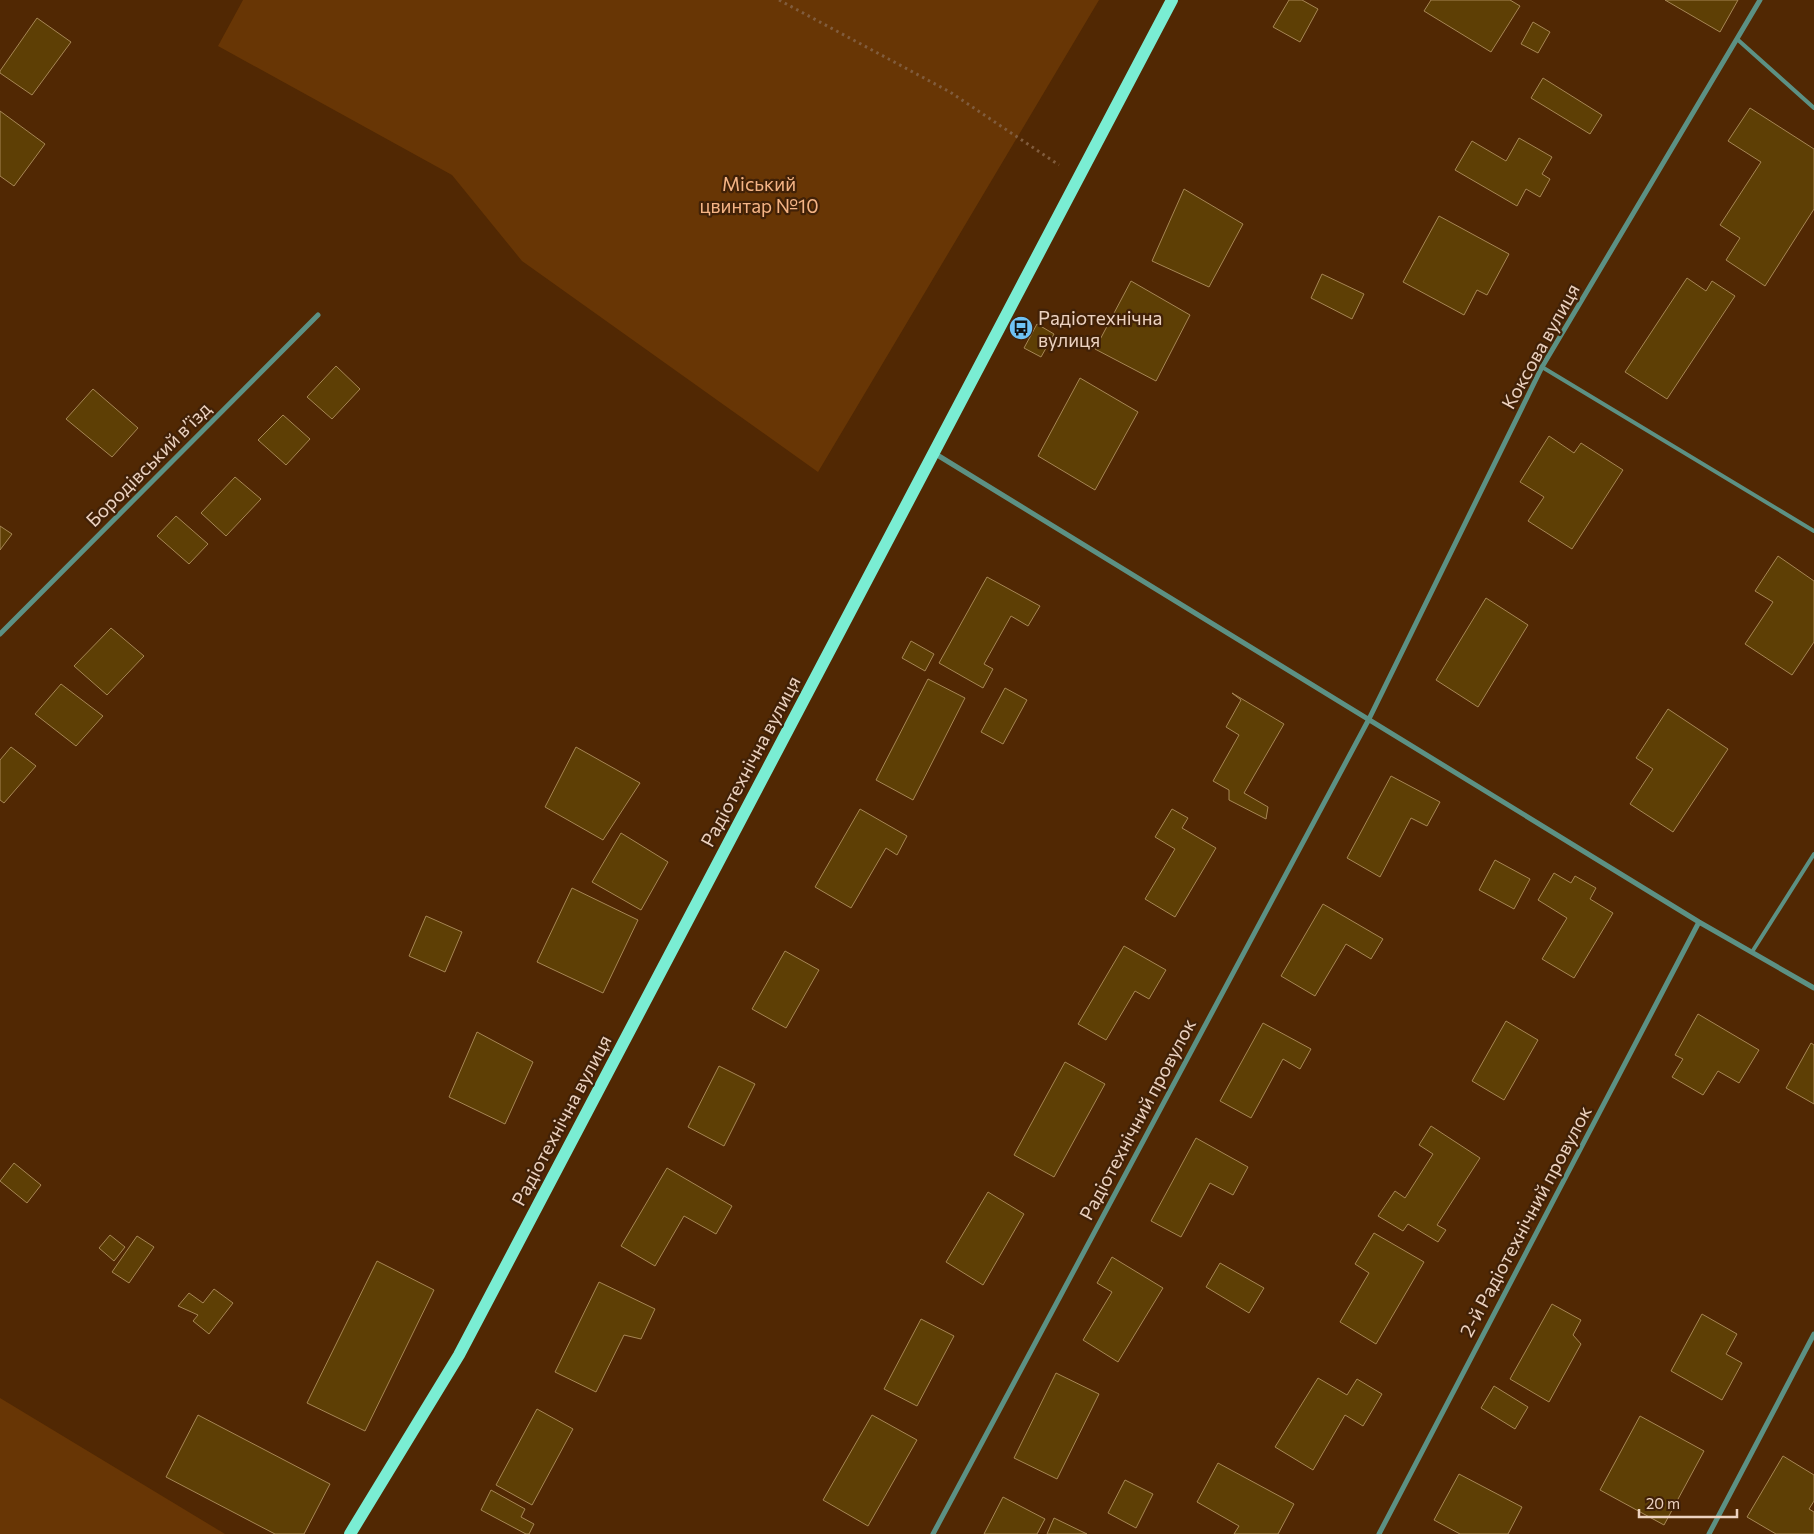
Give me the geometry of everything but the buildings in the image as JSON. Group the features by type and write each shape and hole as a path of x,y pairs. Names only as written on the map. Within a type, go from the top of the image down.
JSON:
{"main road":[{"name":"Радіотехнічна вулиця","path":"350,1534 459,1355 1172,0"}],"street":[{"name":"Коксова вулиця","path":"1369,719 1542,367 1760,0"},
{"name":"Бородівський в’їзд","path":"0,634 318,315"},
{"path":"933,453 1699,922 1814,988"},
{"name":"Радіотехнічний провулок","path":"932,1534 1369,719"},
{"name":"2-й Радіотехнічний провулок","path":"1379,1534 1699,922"},
{"path":"1709,1534 1814,1334"}],"lane":[{"path":"1736,39 1814,108"},
{"path":"1542,367 1814,531"},
{"path":"1752,952 1814,854"}],"path":[{"path":"778,0 950,92 1078,178"}],"green space":[{"name":"Міський цвинтар №10","path":"243,0 1099,0 818,472 522,261 452,175 218,46"},
{"path":"0,1398 225,1534 0,1534"}],"place":[{"name":"Радіотехнічна вулиця","path":"1021,328"}]}
